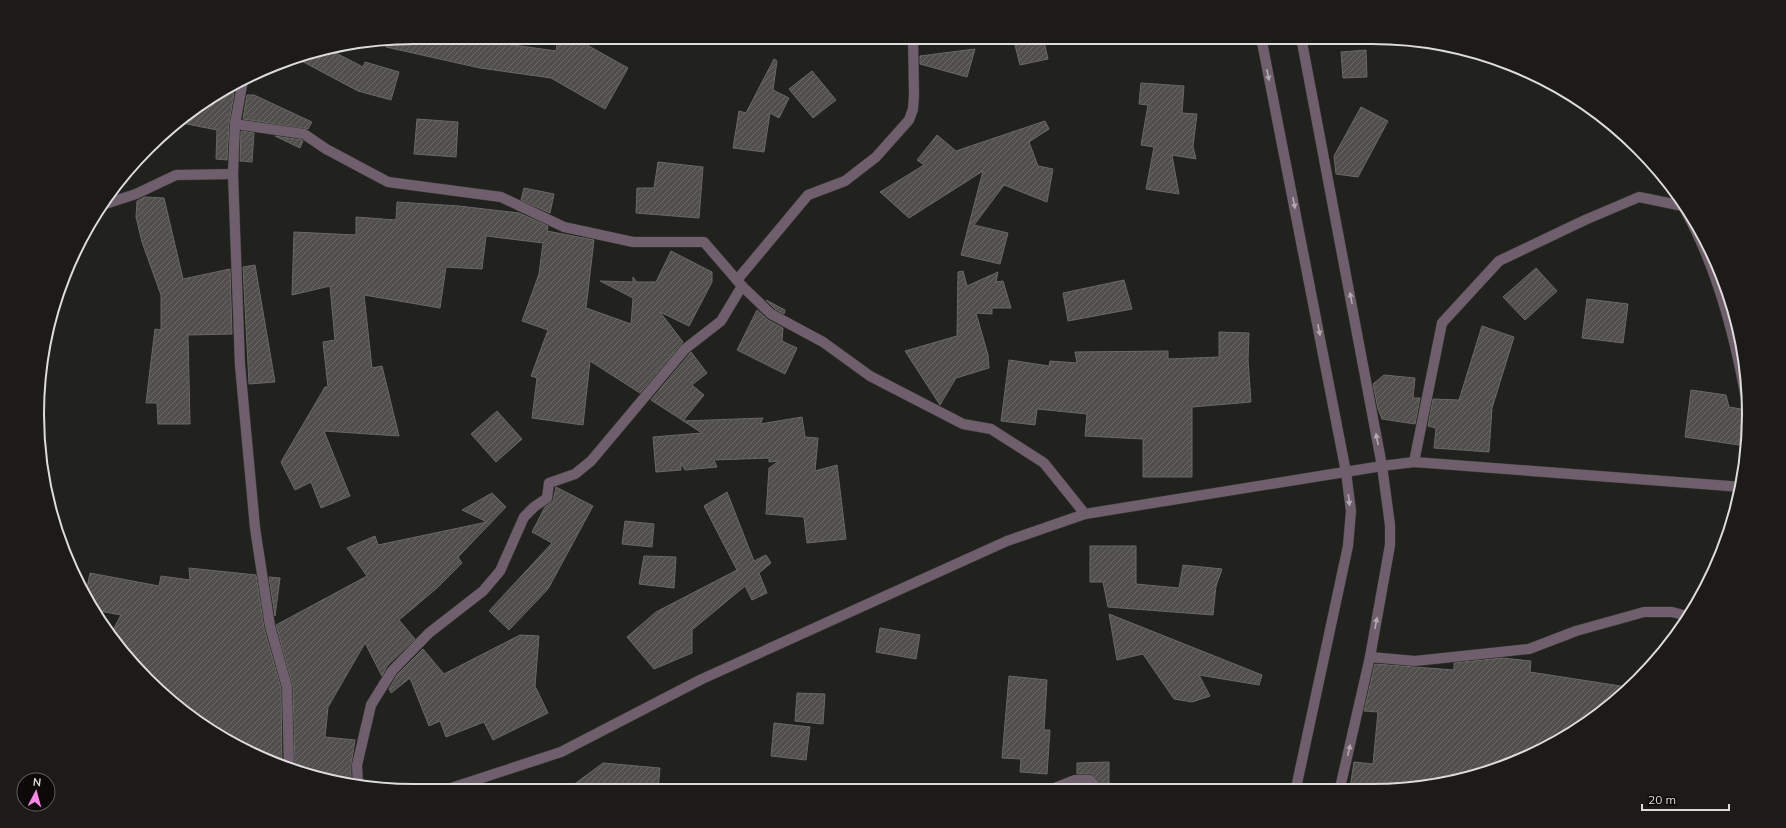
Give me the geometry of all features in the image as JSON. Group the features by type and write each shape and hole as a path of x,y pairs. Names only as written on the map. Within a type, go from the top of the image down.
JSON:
{"street":[{"path":"358,780 357,765 371,705 392,671 429,633 483,591 500,571 524,517 534,507 547,498 549,483 575,474 591,461 685,349 720,321 740,283 808,195 845,181 876,157 909,120 913,109 914,95 914,44"},
{"path":"1262,44 1346,472 1351,511 1348,546 1297,784"},
{"path":"1302,44 1382,466 1390,524 1390,545 1370,657 1341,784"},
{"path":"242,87 235,124 233,174 240,365 255,528 270,626 287,687 289,762"},
{"path":"235,124 304,134 326,149 388,182 501,197 564,227 633,242 704,242 740,283 771,314 823,342 870,376 963,424 991,429 1044,463 1085,514"},
{"path":"110,203 136,194 176,175 233,174"},
{"path":"1414,462 1442,323 1499,261 1585,220 1639,197 1677,204"},
{"path":"1705,252 1717,285 1734,342 1739,367"},
{"path":"463,784 561,752 702,679 1007,541 1085,514 1414,462 1735,486"},
{"path":"1370,657 1415,661 1529,649 1576,631 1644,612 1672,612 1683,615"},
{"path":"1065,784 1075,780 1090,780 1094,784"}],"building":[{"path":"414,44 506,44 556,51 557,44 587,44 628,68 605,109 551,78 480,68 386,47 386,45"},
{"path":"1015,44 1045,44 1048,59 1020,65"},
{"path":"975,49 967,77 920,64 920,56"},
{"path":"1366,50 1367,77 1343,78 1341,52"},
{"path":"335,53 363,67 365,62 399,72 391,100 358,91 303,62"},
{"path":"774,59 777,61 773,90 789,98 779,118 770,113 764,152 733,148 739,111 746,113"},
{"path":"812,71 836,100 813,118 789,89"},
{"path":"1141,83 1184,86 1182,113 1197,114 1193,146 1196,159 1172,155 1179,194 1146,189 1154,147 1141,145 1148,105 1139,104"},
{"path":"231,93 234,93 229,124 227,160 216,159 217,130 185,124 208,106"},
{"path":"247,95 254,95 312,122 308,129 243,119"},
{"path":"1361,107 1388,121 1358,177 1336,174 1334,156"},
{"path":"417,119 458,122 456,157 414,154"},
{"path":"1045,121 1049,129 1029,142 1038,166 1053,169 1047,202 1004,185 974,225 1008,233 1000,264 961,255 983,171 909,218 880,192 924,165 917,160 937,135 956,151"},
{"path":"241,131 254,133 252,162 240,161"},
{"path":"275,136 302,140 303,141 300,148"},
{"path":"658,162 703,167 699,218 636,213 637,188 654,188"},
{"path":"524,188 554,194 550,213 521,200"},
{"path":"145,197 164,198 183,279 230,269 232,334 188,335 190,424 158,424 157,403 146,403 155,329 161,330 161,295 142,242 136,217 137,201"},
{"path":"397,202 459,206 519,213 548,226 547,231 594,240 586,308 631,324 633,298 600,281 633,282 633,277 637,282 656,282 671,251 712,272 712,282 689,326 660,312 683,342 640,393 590,361 583,425 532,418 537,378 531,376 548,330 522,321 539,274 543,243 486,236 482,269 446,267 440,308 364,295 372,368 382,366 399,436 324,431 350,496 321,508 311,482 295,490 281,462 325,387 328,387 323,342 335,340 330,286 292,295 294,232 356,235 356,217 396,220"},
{"path":"255,265 275,382 249,384 243,267"},
{"path":"1536,268 1557,291 1525,320 1503,297"},
{"path":"963,271 967,286 998,272 996,282 1003,281 1011,308 992,308 992,314 976,313 988,355 989,368 956,378 940,405 905,351 957,336 958,272"},
{"path":"1124,280 1132,309 1068,321 1063,293"},
{"path":"1587,299 1628,304 1623,343 1582,338"},
{"path":"766,300 785,310 784,314 775,309"},
{"path":"757,310 768,320 783,328 782,341 797,348 785,374 737,350"},
{"path":"1482,326 1514,337 1492,408 1489,452 1434,448 1436,428 1428,426 1433,399 1459,400"},
{"path":"1219,332 1249,333 1248,360 1251,402 1192,407 1192,477 1143,477 1143,439 1085,436 1087,414 1037,409 1035,425 1001,421 1009,360 1049,366 1050,361 1077,363 1075,352 1168,351 1168,359 1219,357"},
{"path":"691,352 707,373 692,385 704,395 683,421 651,400"},
{"path":"1384,375 1415,378 1413,398 1420,398 1415,424 1382,419 1378,409 1373,384"},
{"path":"1691,390 1726,395 1729,407 1741,409 1741,428 1739,445 1685,437"},
{"path":"497,411 522,439 496,462 471,434"},
{"path":"802,417 805,437 818,438 815,471 837,465 846,539 807,543 804,517 766,514 769,468 779,461 769,462 769,458 714,460 717,467 685,470 681,463 681,470 656,472 653,437 702,433 683,421 763,418 760,424"},
{"path":"556,487 593,506 548,589 509,630 489,611 552,543 532,532 545,507 553,501"},
{"path":"727,492 754,561 766,555 771,563 759,573 767,593 752,600 745,586 692,630 692,653 654,669 627,637 656,612 737,570 704,506"},
{"path":"492,493 506,507 458,557 462,563 437,588 399,620 415,639 387,666 382,676 365,643 328,707 325,737 355,740 351,765 351,778 295,764 293,687 276,625 367,576 347,548 375,536 378,545 487,522 462,510"},
{"path":"625,521 654,524 652,547 622,544"},
{"path":"1090,546 1136,546 1136,584 1179,588 1183,565 1222,569 1216,586 1213,615 1108,607 1103,582 1090,582"},
{"path":"644,556 676,557 674,588 639,584"},
{"path":"189,568 256,575 264,628 281,688 282,759 250,746 208,722 170,692 152,676 113,630 121,615 101,611 87,587 90,573 159,586 161,576 190,580"},
{"path":"269,577 280,578 275,616"},
{"path":"1109,614 1262,675 1259,685 1199,675 1210,696 1192,702 1174,699 1143,654 1117,660"},
{"path":"880,628 920,635 916,659 876,652"},
{"path":"520,635 539,636 535,686 548,713 493,740 484,722 446,737 440,721 429,726 410,678 391,693 389,689 397,675 423,649 444,674"},
{"path":"1502,658 1531,661 1530,672 1622,686 1578,722 1536,746 1514,756 1444,777 1396,783 1351,784 1354,762 1373,764 1378,712 1364,711 1375,664 1454,670 1454,663"},
{"path":"1009,676 1047,680 1044,730 1050,730 1047,774 1020,772 1021,759 1002,758"},
{"path":"797,693 825,694 823,724 795,721"},
{"path":"774,723 810,727 806,760 771,756"},
{"path":"1109,762 1109,784 1101,784 1092,774 1077,774 1077,763"},
{"path":"603,763 660,768 659,784 574,784"}]}
